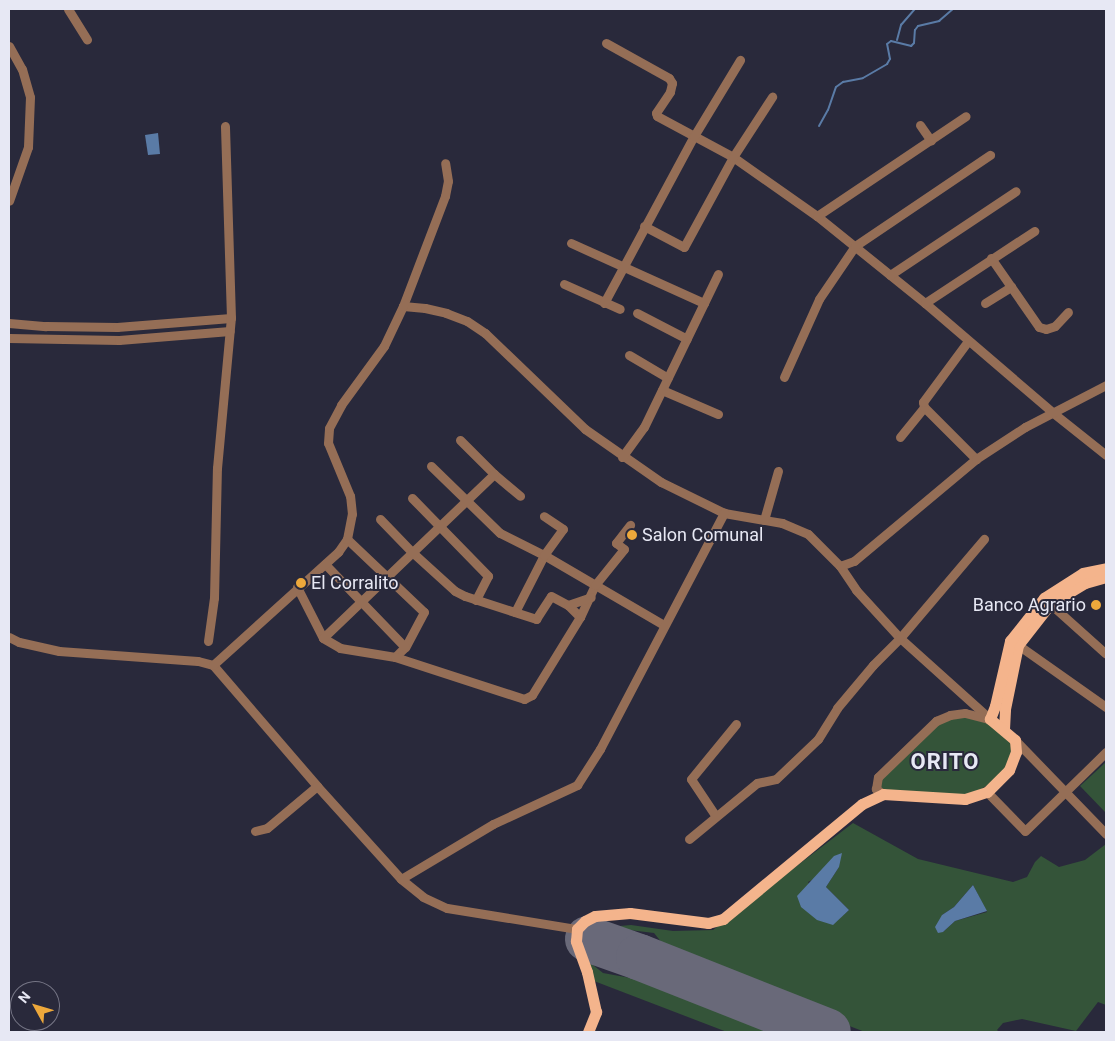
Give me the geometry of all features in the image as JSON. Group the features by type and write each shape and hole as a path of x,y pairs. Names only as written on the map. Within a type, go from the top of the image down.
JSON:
{"main road":[{"path":"588,1032 596,1012 587,972 576,941 577,929 585,921 595,916 630,913 708,923 723,919 862,804 883,794 965,799 986,792 1012,765 1016,752 1015,740 990,719 995,706 1010,641 1047,601 1083,574 1106,568"},
{"path":"1004,729 1005,709 1018,645 1047,601 1106,576"}],"street":[{"path":"68,9 87,39"},
{"path":"606,43 669,78 672,83 670,92 656,113 657,116 733,157 818,216 1106,455"},
{"path":"9,46 22,69 30,97 28,147 9,201"},
{"path":"604,303 621,266 694,136 740,60"},
{"path":"644,226 684,247 733,157 772,97"},
{"path":"818,216 966,116"},
{"path":"920,125 931,141"},
{"path":"208,641 214,598 216,468 231,318 225,126"},
{"path":"784,377 819,299 855,246 990,155"},
{"path":"214,665 297,587 325,564 347,539 352,514 350,496 330,450 328,443 329,428 341,405 384,346 403,306 445,196 448,181 445,163"},
{"path":"890,275 1016,191"},
{"path":"925,303 1034,231"},
{"path":"572,243 704,303"},
{"path":"991,258 1040,327 1046,329 1054,326 1068,312"},
{"path":"622,457 644,427 718,274"},
{"path":"564,284 620,309"},
{"path":"985,303 1011,287"},
{"path":"403,306 425,308 446,313 467,321 485,333 584,429 622,457 661,482 724,513 782,523 808,534 840,566 856,590 900,638 990,719"},
{"path":"637,313 687,339"},
{"path":"9,323 46,326 117,327 231,318"},
{"path":"117,327 119,340"},
{"path":"9,338 119,340 230,331"},
{"path":"968,341 923,402 924,408 976,459"},
{"path":"629,355 668,378"},
{"path":"840,566 854,562 976,459 1052,412 1106,385"},
{"path":"662,390 718,414"},
{"path":"900,437 924,408"},
{"path":"460,440 494,474 520,496"},
{"path":"431,466 466,503 500,533 544,555 664,625"},
{"path":"764,520 778,471"},
{"path":"323,638 466,503 494,474"},
{"path":"412,498 488,576 476,600"},
{"path":"401,879 493,824 577,784 600,749 724,513"},
{"path":"515,612 544,555 563,529 544,516"},
{"path":"380,519 412,552 455,591 476,600 536,619 551,596 568,605 580,617"},
{"path":"297,587 323,638 340,648 395,658 524,699 532,695 580,617 595,585 624,549 616,543 630,525"},
{"path":"347,539 424,612 405,647 395,658"},
{"path":"689,839 706,827 715,816 757,783 776,779 818,739 838,708 873,665 900,638 984,539"},
{"path":"325,564 362,600 405,647"},
{"path":"568,605 591,597"},
{"path":"1047,601 1106,654"},
{"path":"9,637 19,642 59,650 214,665 317,786 401,879 422,897 447,908 577,929"},
{"path":"1018,645 1106,707"},
{"path":"883,794 876,789 878,777 936,721 950,715 965,713 990,719"},
{"path":"715,816 691,779 736,724"},
{"path":"1015,740 1067,791 1106,834"},
{"path":"986,792 1025,831 1106,752"},
{"path":"255,831 267,828 317,786"}],"green space":[{"path":"950,715 990,719 1015,740 1004,775 965,799 883,794 878,777 936,721"},
{"path":"1106,762 1106,813 1080,786"},
{"path":"853,823 918,859 1013,882 1027,877 1035,862 1041,856 1059,867 1085,860 1106,844 1106,1005 1098,1002 1076,1031 1022,1019 1003,1023 997,1030 999,1032 865,1032 675,959 654,933 613,928 591,933 583,942 593,965 603,973 669,985 792,1032 727,1032 594,981 580,945 585,936 596,928 631,925 673,931 713,930","holes":["839,867 826,887 849,910 833,924 808,882","973,885 987,912 955,921 943,932 942,915 954,907"]}],"water":[{"path":"158,133 160,154 148,155 145,135"},
{"path":"842,853 839,867 826,887 849,910 833,925 817,920 801,907 797,896 834,856"},
{"path":"973,885 987,911 955,921 943,932 938,933 935,927 942,915 954,907"}],"waterway":[{"path":"897,40 901,25 915,9"},
{"path":"819,126 828,110 836,87 843,82 863,78 887,64 890,59 887,44 891,41 911,46 914,43 915,30 918,26 939,21 953,9"}],"runway":[{"path":"588,939 639,957 828,1032"}],"place":[{"name":"Salon Comunal","path":"632,535"},
{"name":"El Corralito","path":"301,583"},
{"name":"Banco Agrario","path":"1096,605"}],"district":[{"name":"ORITO","path":"945,762"}]}
